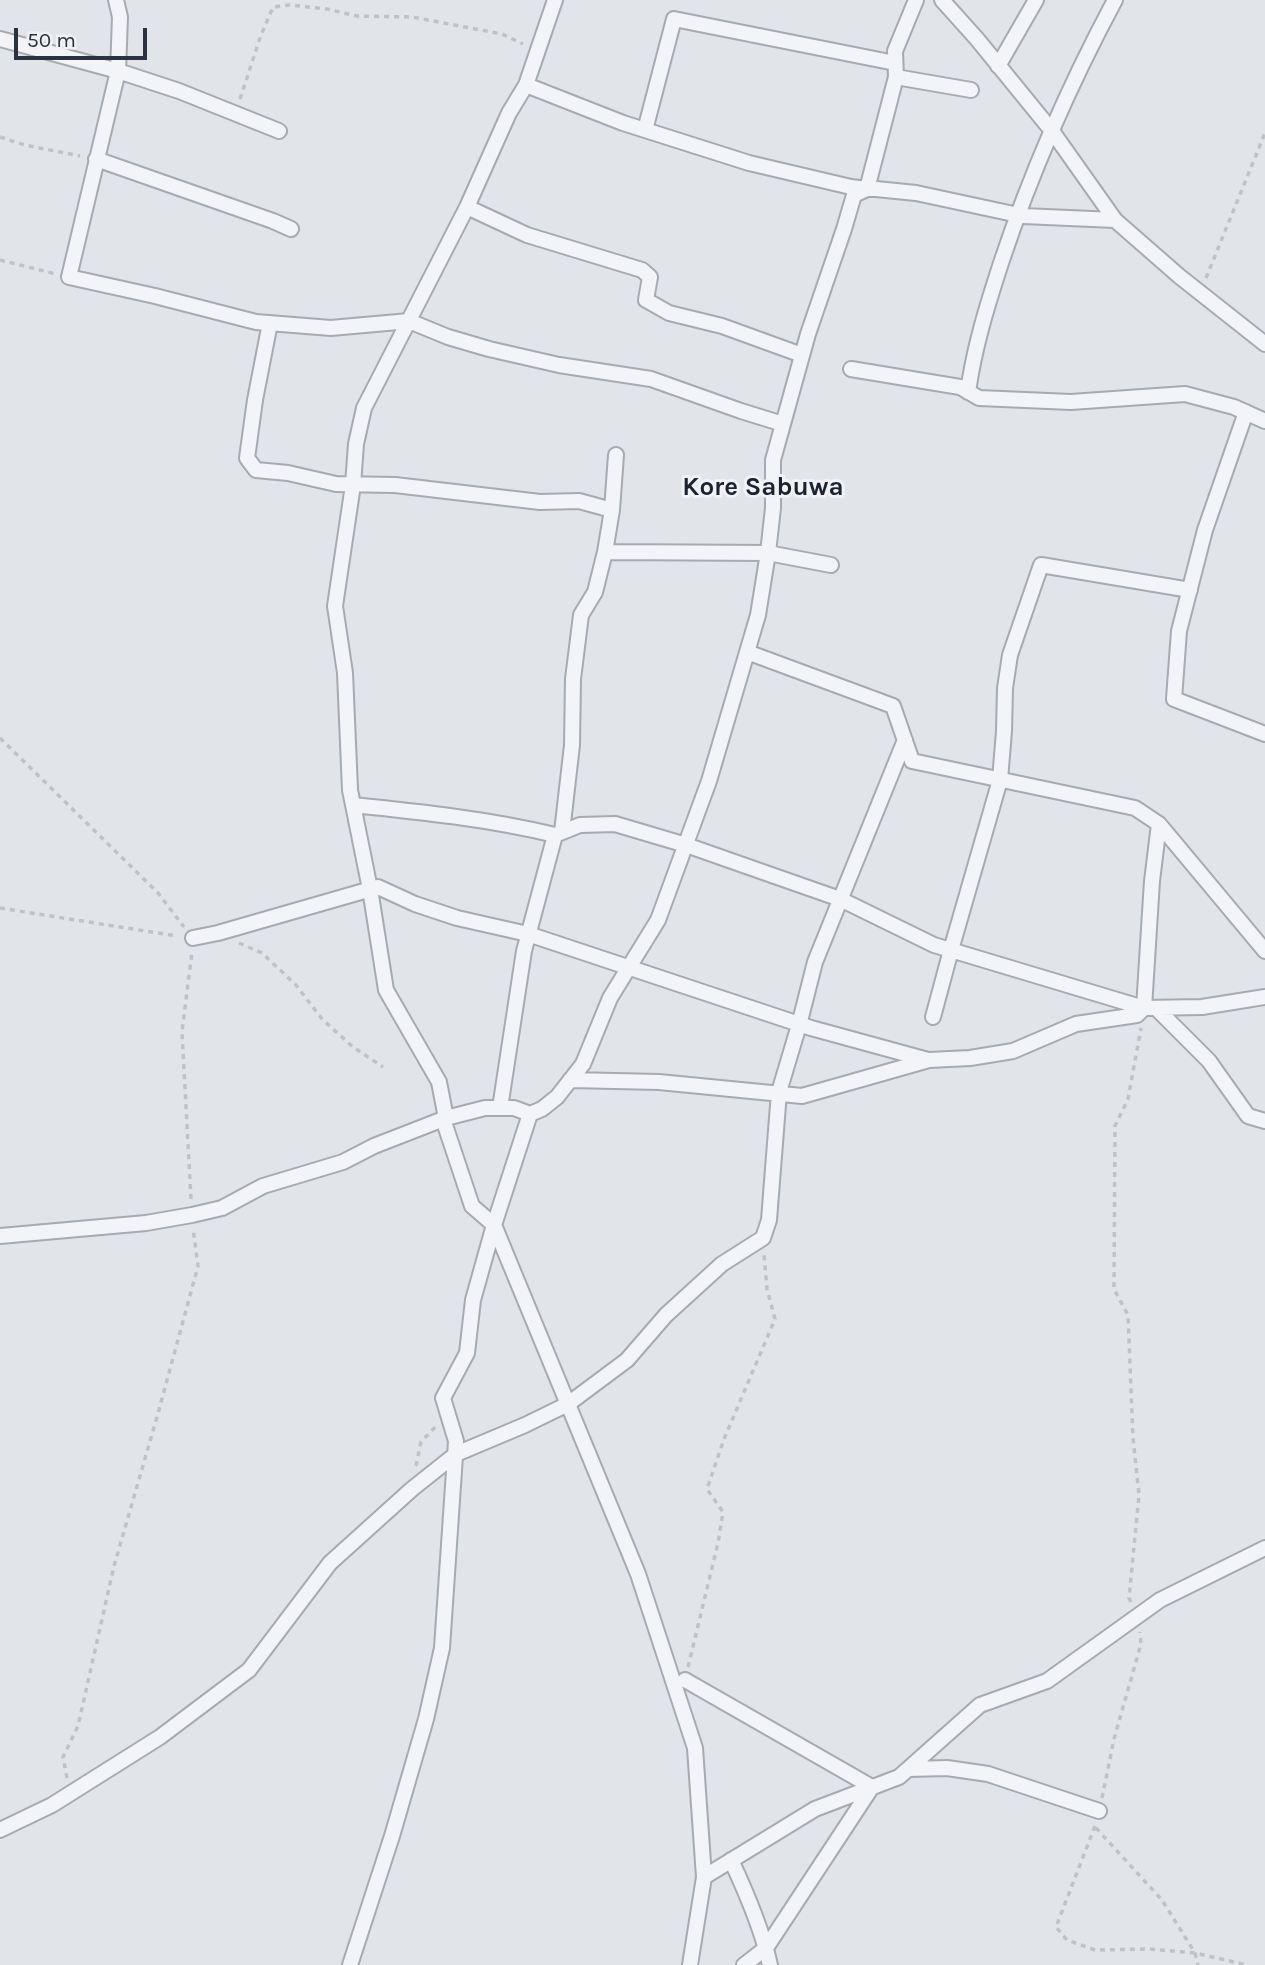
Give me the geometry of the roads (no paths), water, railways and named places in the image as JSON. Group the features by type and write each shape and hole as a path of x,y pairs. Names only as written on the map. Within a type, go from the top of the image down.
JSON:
{"street":[{"path":"116,0 120,17 118,71 69,277 256,322 331,328 408,321 489,349 559,365 651,379 783,424"},
{"path":"555,0 526,85 509,113 467,207 364,408 356,444 353,485 335,606 345,673 350,790 370,889 386,990 439,1082 445,1125 471,1206 494,1225 568,1404 638,1574 695,1748 704,1877 690,1965"},
{"path":"867,189 895,70 895,51 916,0"},
{"path":"942,0 1052,131 1115,220 1200,293 1265,344"},
{"path":"998,66 1036,0"},
{"path":"968,392 972,358 1017,215 1052,131 1115,0"},
{"path":"645,130 674,19 971,90"},
{"path":"0,39 118,71 179,91 279,131"},
{"path":"526,85 645,130 749,163 851,187 916,193 1017,215 1115,220"},
{"path":"96,159 291,229"},
{"path":"0,1236 146,1223 222,1208 263,1186 343,1162 374,1146 446,1118 485,1108 513,1108 530,1114 542,1109 557,1097 583,1064 610,998 658,920 709,781 758,615 773,508 773,460 802,355 854,195 867,189"},
{"path":"467,207 527,235 642,270 650,277 646,300 670,313 722,326 802,355"},
{"path":"270,323 247,458 256,470 288,473 337,484 395,485 540,502 579,501 612,510"},
{"path":"851,369 960,387 979,398 1072,402 1185,394 1234,407 1265,421"},
{"path":"1247,412 1205,530 1179,631 1174,699 1265,734"},
{"path":"500,1108 524,951 558,834 572,745 573,679 581,615 595,592 605,552 612,510 616,455"},
{"path":"605,552 768,553 831,565"},
{"path":"933,1017 1000,780 1005,688 1010,655 1041,565 1190,590"},
{"path":"747,652 893,706 912,761 1135,808 1159,824 1265,951"},
{"path":"0,1830 52,1805 160,1737 249,1670 330,1563 412,1489 456,1454 568,1404 626,1360 666,1315 722,1264 764,1238 769,1220 779,1092 815,962 905,740"},
{"path":"353,805 433,813 558,834 580,825 614,824 686,845 840,900 934,945 1150,1008 1202,1007 1265,997"},
{"path":"1159,824 1152,881 1150,1008 1209,1061 1248,1115 1265,1121"},
{"path":"193,938 378,887 415,904 457,918 528,934 799,1025 929,1060"},
{"path":"570,1080 659,1082 802,1096 929,1060 970,1058 1013,1051 1076,1024 1137,1015 1150,1008"},
{"path":"350,1965 422,1732 442,1648 457,1441 443,1398 467,1353 473,1300 530,1114"},
{"path":"704,1877 815,1809 899,1777 980,1704 1047,1681 1160,1600 1265,1548"},
{"path":"685,1680 872,1787"},
{"path":"909,1769 947,1768 988,1774 1099,1811"},
{"path":"744,1965 766,1948 872,1787"},
{"path":"731,1860 746,1892 770,1965"}],"district":[{"name":"Kore Sabuwa","path":"763,488"}]}
